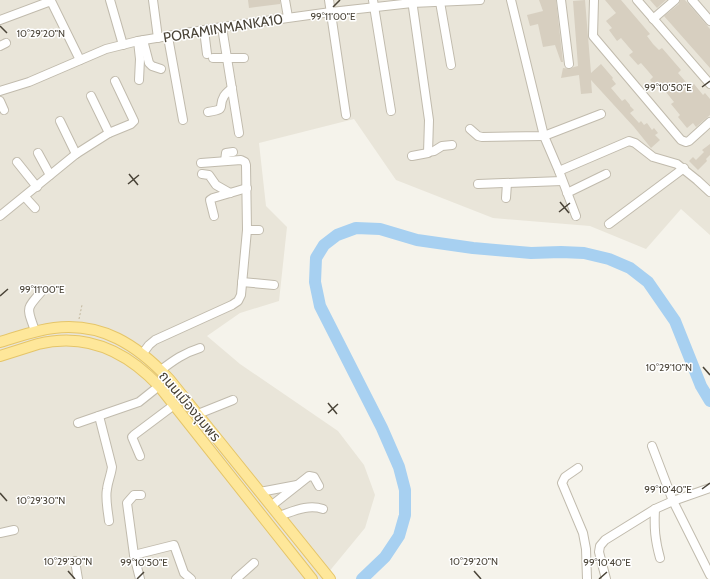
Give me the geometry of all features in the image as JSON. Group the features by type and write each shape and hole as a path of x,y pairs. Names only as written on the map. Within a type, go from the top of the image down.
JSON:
{"main road":[{"name":"ถนนเมืองชุมพร","path":"0,342 54,328 78,327 100,331 119,338 143,353 161,370 198,414 330,579"},
{"name":"ถนนเมืองชุมพร","path":"0,356 38,344 74,340 96,344 126,357 144,370 159,386 312,579"}],"street":[{"path":"110,0 123,45"},
{"path":"153,0 158,38"},
{"path":"285,0 288,17"},
{"path":"329,0 346,115"},
{"path":"355,0 356,9"},
{"name":"PORAMINMANKA10","path":"0,91 29,82 106,49 141,41 288,17 356,9 373,4 412,1 479,0"},
{"path":"511,0 544,136 560,171 562,181 576,216"},
{"path":"562,0 569,64"},
{"path":"594,0 593,36 681,140 686,142 689,141 710,122"},
{"path":"638,0 710,84"},
{"path":"653,19 676,0"},
{"path":"692,0 710,21"},
{"path":"0,20 51,1 80,60"},
{"path":"412,1 429,120 428,152"},
{"path":"438,1 451,65"},
{"path":"373,4 391,111"},
{"path":"222,27 239,133"},
{"path":"204,30 210,56 244,58"},
{"path":"168,37 184,120"},
{"path":"141,41 149,63 152,66 161,69"},
{"path":"139,80 141,41"},
{"path":"0,216 76,154 109,133 131,124 134,121 134,117 115,81"},
{"path":"208,112 222,108 224,96 232,88"},
{"path":"91,96 109,133"},
{"path":"0,101 4,110"},
{"path":"470,128 478,136 544,136 601,114"},
{"path":"60,121 76,154"},
{"path":"560,171 629,141 636,142 653,157 677,164 684,168 710,192"},
{"path":"412,156 426,154 442,146 452,145"},
{"path":"38,152 50,175"},
{"path":"225,161 226,153 233,152"},
{"path":"143,353 155,340 238,301 241,295 247,230 246,165 245,162 241,160 201,163"},
{"path":"17,162 37,187"},
{"path":"609,224 684,168"},
{"path":"202,174 209,175 214,184 230,193"},
{"path":"567,193 606,174"},
{"path":"478,184 562,181"},
{"path":"506,198 507,182"},
{"path":"214,216 210,200 247,188"},
{"path":"25,197 35,208"},
{"path":"247,230 259,230"},
{"path":"242,282 274,285"},
{"path":"35,332 28,310 29,305 42,291"},
{"path":"161,370 187,352 200,348"},
{"path":"78,423 139,402 159,386"},
{"path":"198,414 233,400"},
{"path":"140,456 132,437 174,405"},
{"path":"99,416 112,467 106,495 109,521"},
{"path":"652,446 673,501 710,575"},
{"path":"578,468 565,478 562,483 583,533 586,550 587,579"},
{"path":"271,506 309,476 312,475 314,477 319,486"},
{"path":"260,492 297,485"},
{"path":"606,579 600,552 600,546 605,540 655,509 710,488"},
{"path":"140,579 134,556 127,503 134,496 142,495"},
{"path":"279,516 296,510 312,507 323,509"},
{"path":"655,509 655,541 660,558"},
{"path":"0,533 14,530"},
{"path":"134,556 174,545 184,573 191,579"},
{"path":"75,561 78,579"},
{"path":"236,579 254,563"}],"path":[{"path":"78,327 82,305"}],"shaded area":[{"path":"0,0 710,0 710,235 681,209 646,249 590,226 493,218 396,180 354,119 259,143 266,206 287,227 279,301 240,313 207,336 240,364 338,431 364,465 375,495 365,528 323,579 0,579"}],"building":[{"path":"248,0 280,0 280,4 249,8"},
{"path":"539,0 556,0 563,62 561,62 555,45 543,47 538,24 530,26 527,15 543,11"},
{"path":"585,0 591,73 601,64 616,84 611,88 622,101 625,99 634,110 630,113 639,123 641,121 644,125 647,123 652,130 654,128 658,133 655,135 660,140 651,148 591,80 592,93 581,94 579,75 561,78 563,68 570,69 578,66 573,1"},
{"path":"605,0 621,0 650,34 647,36 653,44 659,50 662,48 681,70 678,73 685,81 691,87 694,84 703,95 705,93 710,99 710,115 696,127 693,123 687,128 678,117 680,115 671,104 674,102 662,87 659,90 650,80 653,77 641,63 638,65 629,55 633,52 621,38 617,41 609,30 612,28 606,21 616,13"},
{"path":"650,0 666,0 657,8"},
{"path":"680,0 685,0 710,29 710,68 664,16 679,4"},
{"path":"710,144 710,155 706,159 707,161 698,170 689,161 693,157 696,160 704,152 702,150"}],"waterway":[{"path":"362,579 385,557 399,536 405,515 405,490 399,467 382,428 320,306 315,282 316,258 324,245 337,235 356,228 380,229 417,240 473,248 531,253 584,253 609,259 630,268 648,282 675,321 701,386 710,401"}]}
